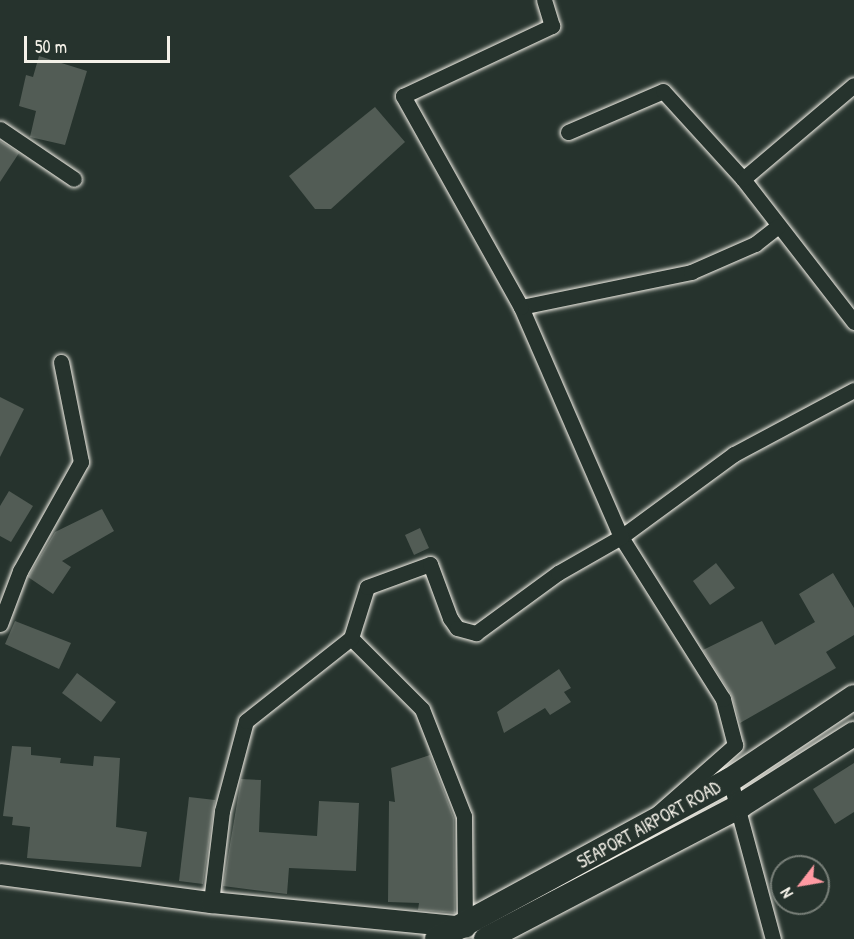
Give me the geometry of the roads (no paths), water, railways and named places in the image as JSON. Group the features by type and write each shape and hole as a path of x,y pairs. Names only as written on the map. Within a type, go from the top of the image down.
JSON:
{"main road":[{"name":"SEAPORT AIRPORT ROAD","path":"437,939 465,927 650,822 730,780 854,697"},
{"name":"SEAPORT AIRPORT ROAD","path":"486,939 740,806 854,734"}],"street":[{"path":"544,0 552,26 403,96 521,307 621,537 723,699 735,745 650,822"},
{"path":"743,179 854,85"},
{"path":"568,132 663,91 743,179 854,322"},
{"path":"0,129 74,179"},
{"path":"521,307 692,272 755,244 778,226"},
{"path":"0,624 20,571 81,462 61,362"},
{"path":"211,902 222,811 246,721 351,638 360,598 383,578 430,564 450,618 457,628 476,633 558,573 621,537 734,454 854,391"},
{"path":"0,874 211,902 465,927 464,816 422,709 351,638"},
{"path":"730,780 740,806 773,939"}]}
